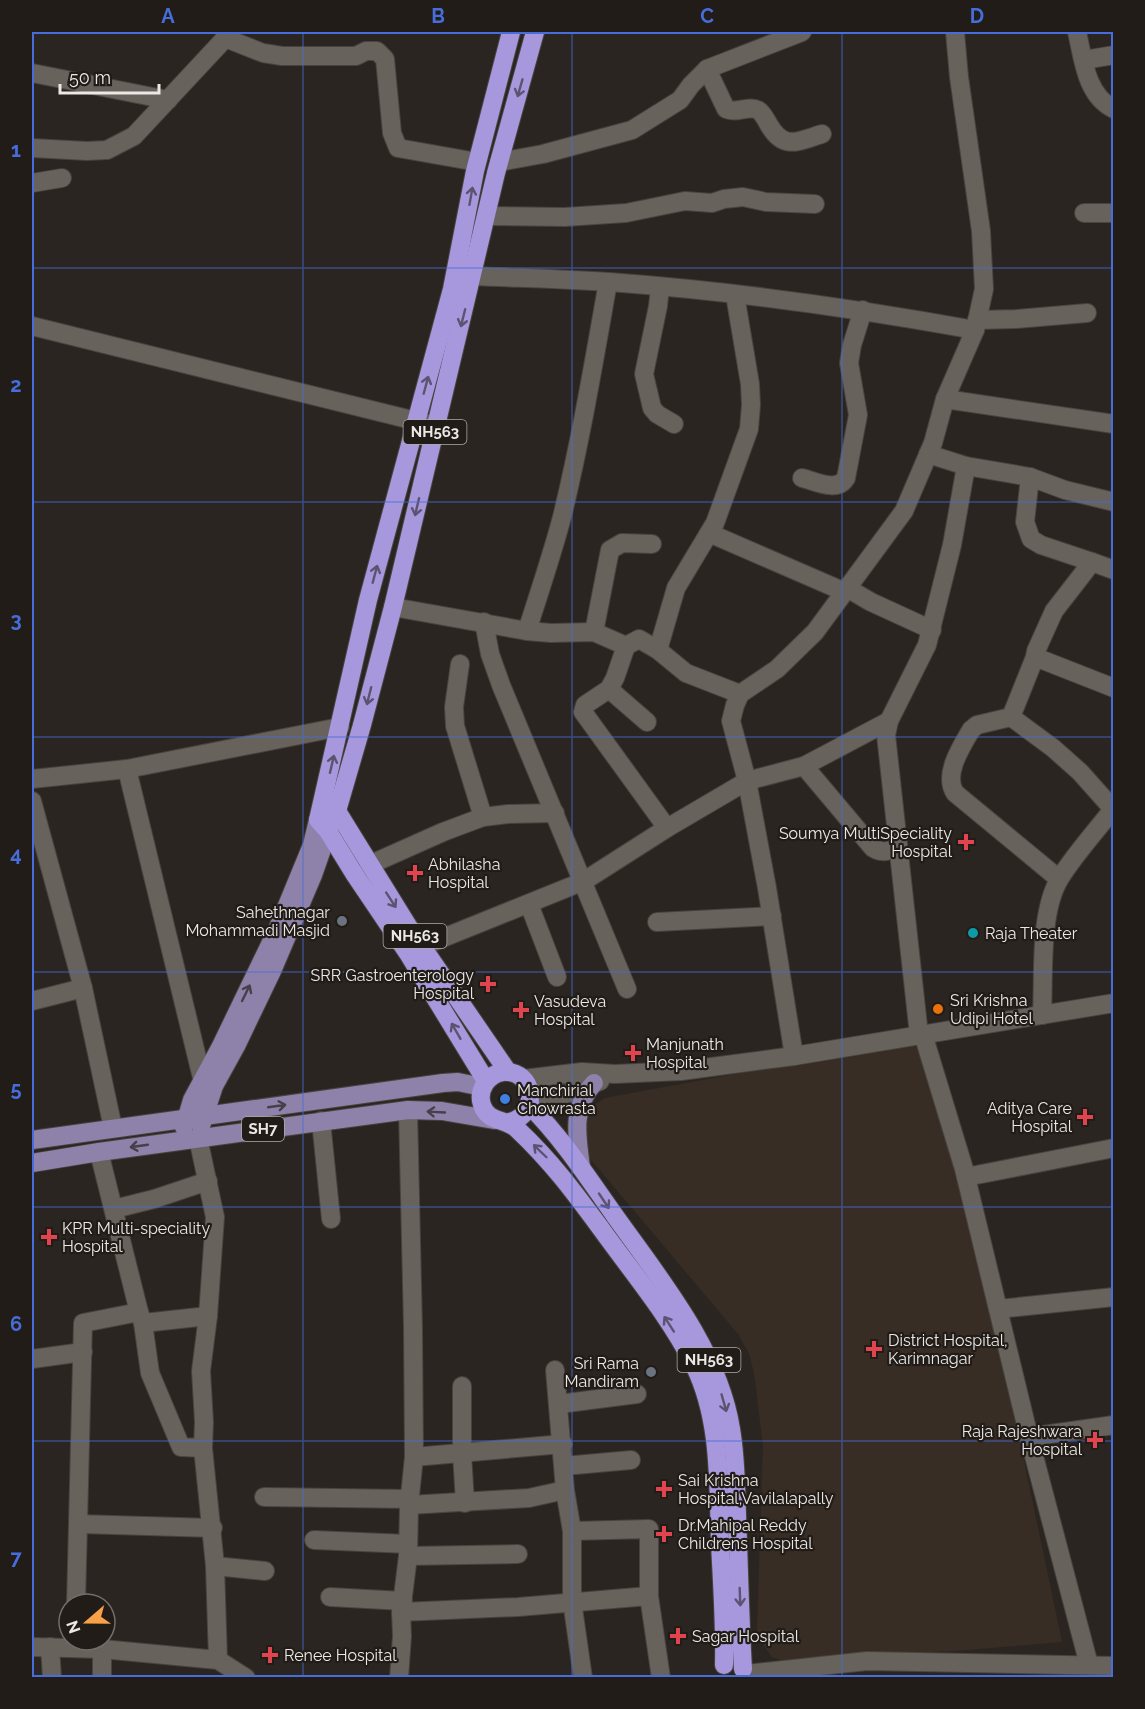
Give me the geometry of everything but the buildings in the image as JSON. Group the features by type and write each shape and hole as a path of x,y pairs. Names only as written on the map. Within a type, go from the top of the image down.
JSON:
{"highway":[{"name":"NH563","path":"511,32 477,162 454,280 368,600 340,727 330,805 423,946 515,1075 528,1086 530,1103 581,1167 703,1346 717,1379 731,1427 745,1673"},
{"name":"NH563","path":"536,32 499,162 393,607 323,826 441,1004 484,1084 480,1096 487,1114 502,1121 546,1157 570,1185 664,1317 694,1365 712,1419 717,1457 721,1671 734,1664 745,1673"},
{"path":"484,1084 500,1072 515,1075"},
{"path":"502,1121 523,1116 530,1103"}],"main road":[{"path":"190,1139 185,1119 202,1078 277,930 312,845 323,826"},
{"path":"190,1139 204,1116 214,1086 277,960 314,875 323,826"},
{"name":"SH7","path":"32,1140 443,1083 484,1084"},
{"path":"581,1167 577,1128 579,1114 585,1093 594,1083"},
{"name":"SH7","path":"32,1163 408,1110 442,1112 502,1121"}],"street":[{"path":"499,162 543,154 632,130 680,100 690,85 707,69 802,32"},
{"path":"794,1056 772,916 747,781 731,721 740,694 777,669 814,632 904,511 928,454 945,399 976,325 984,289 981,231 955,32"},
{"path":"1077,32 1090,83 1096,96 1103,104 1113,109"},
{"path":"32,148 87,151 107,150 117,146 134,136 228,35 263,53 282,56 356,56 366,51 377,51 385,59 392,133 398,148 477,162"},
{"path":"1084,60 1113,55"},
{"path":"707,69 726,109 737,112 757,109 773,132 786,142 794,143 822,134"},
{"path":"32,73 168,100"},
{"path":"32,183 62,178"},
{"path":"487,216 565,217 626,213 685,201 712,203 743,197 766,202 816,204"},
{"path":"1084,213 1113,213"},
{"path":"473,276 608,282 735,294 976,325 1087,313"},
{"path":"527,631 553,548 568,488 587,404 608,282"},
{"path":"660,287 644,374 652,408 657,414 674,424"},
{"path":"658,650 676,588 715,524 749,429 750,384 735,294"},
{"path":"802,478 838,485 846,478 858,415 849,363 863,310"},
{"path":"32,326 436,426"},
{"path":"945,399 1113,424"},
{"path":"928,454 966,466 1030,477 1113,502"},
{"path":"966,466 952,545 932,630 927,645 889,721 886,735 921,1034 966,1177 1029,1437 1089,1665"},
{"path":"1030,477 1025,522 1031,539 1041,545 1113,570"},
{"path":"709,533 846,590 932,630"},
{"path":"594,632 610,550 621,543 652,544"},
{"path":"1011,717 1054,610 1092,562"},
{"path":"393,607 527,631 594,632 626,646"},
{"path":"484,622 497,675 584,881 627,990"},
{"path":"667,828 585,716 583,708 609,689 626,646 639,639 658,650 686,673 740,694"},
{"path":"1035,657 1113,688"},
{"path":"460,664 454,707 455,726 483,817"},
{"path":"609,689 647,722"},
{"path":"1042,1015 1046,921 1050,902 1059,879 1113,808 1080,772 1053,748 1011,717 976,725 971,730 950,779 951,788 1059,879"},
{"path":"423,946 584,881 747,781 804,766 889,721"},
{"path":"32,779 127,769 340,727"},
{"path":"804,766 873,848 879,852 887,852 898,846"},
{"path":"127,769 202,1078"},
{"path":"32,801 82,988 113,1128"},
{"path":"369,865 483,817 555,813"},
{"path":"529,904 557,977"},
{"path":"657,922 772,916"},
{"path":"32,1001 82,988"},
{"path":"515,1075 681,1071 794,1056 1113,1003"},
{"path":"530,1103 569,1093 615,1074"},
{"path":"399,1677 414,1457 408,1110"},
{"path":"321,1121 331,1219"},
{"path":"190,1139 208,1181 215,1217 208,1316 201,1371 203,1448 216,1566 218,1660"},
{"path":"966,1177 1113,1148"},
{"path":"99,1152 141,1317 150,1373 181,1447 203,1448"},
{"path":"114,1209 154,1199 208,1181"},
{"path":"998,1309 1113,1297"},
{"path":"76,1592 83,1323 141,1317 208,1316"},
{"path":"32,1359 82,1352"},
{"path":"555,1370 563,1444 565,1490 572,1531 572,1601 584,1677"},
{"path":"462,1386 465,1503"},
{"path":"559,1404 637,1394"},
{"path":"1029,1437 1113,1425"},
{"path":"414,1457 563,1444"},
{"path":"564,1466 631,1460"},
{"path":"264,1497 465,1503 529,1498 565,1490"},
{"path":"79,1524 213,1528"},
{"path":"572,1531 649,1529 649,1596 661,1677"},
{"path":"314,1540 408,1550 518,1554"},
{"path":"216,1566 265,1572"},
{"path":"330,1597 402,1607 518,1607 649,1596"},
{"path":"32,1647 57,1646"},
{"path":"50,1647 52,1677"},
{"path":"117,1650 218,1660 246,1677"},
{"path":"102,1652 102,1677"},
{"path":"745,1673 867,1661 1113,1665"}],"shaded area":[{"name":"District Hospital, Karimnagar","path":"910,1042 917,1048 922,1058 956,1165 999,1342 1062,1642 784,1661 772,1657 757,1630 763,1447 750,1356 739,1335 582,1149 585,1111 605,1098"}],"place":[{"name":"Soumya MultiSpeciality Hospital","path":"966,842"},
{"name":"Abhilasha Hospital","path":"415,873"},
{"name":"Sahethnagar Mohammadi Masjid","path":"342,921"},
{"name":"Raja Theater","path":"973,933"},
{"name":"SRR Gastroenterology Hospital","path":"488,984"},
{"name":"Sri Krishna Udipi Hotel","path":"938,1009"},
{"name":"Vasudeva Hospital","path":"521,1010"},
{"name":"Manjunath Hospital","path":"633,1053"},
{"name":"Manchirial Chowrasta","path":"505,1099"},
{"name":"Aditya Care Hospital","path":"1085,1117"},
{"name":"KPR Multi-speciality Hospital","path":"49,1237"},
{"name":"District Hospital, Karimnagar","path":"874,1349"},
{"name":"Sri Rama Mandiram","path":"651,1372"},
{"name":"Raja Rajeshwara Hospital","path":"1095,1440"},
{"name":"Sai Krishna Hospital,Vavilalapally","path":"664,1489"},
{"name":"Dr.Mahipal Reddy Childrens Hospital","path":"664,1534"},
{"name":"Sagar Hospital","path":"678,1636"},
{"name":"Renee Hospital","path":"270,1655"}]}
